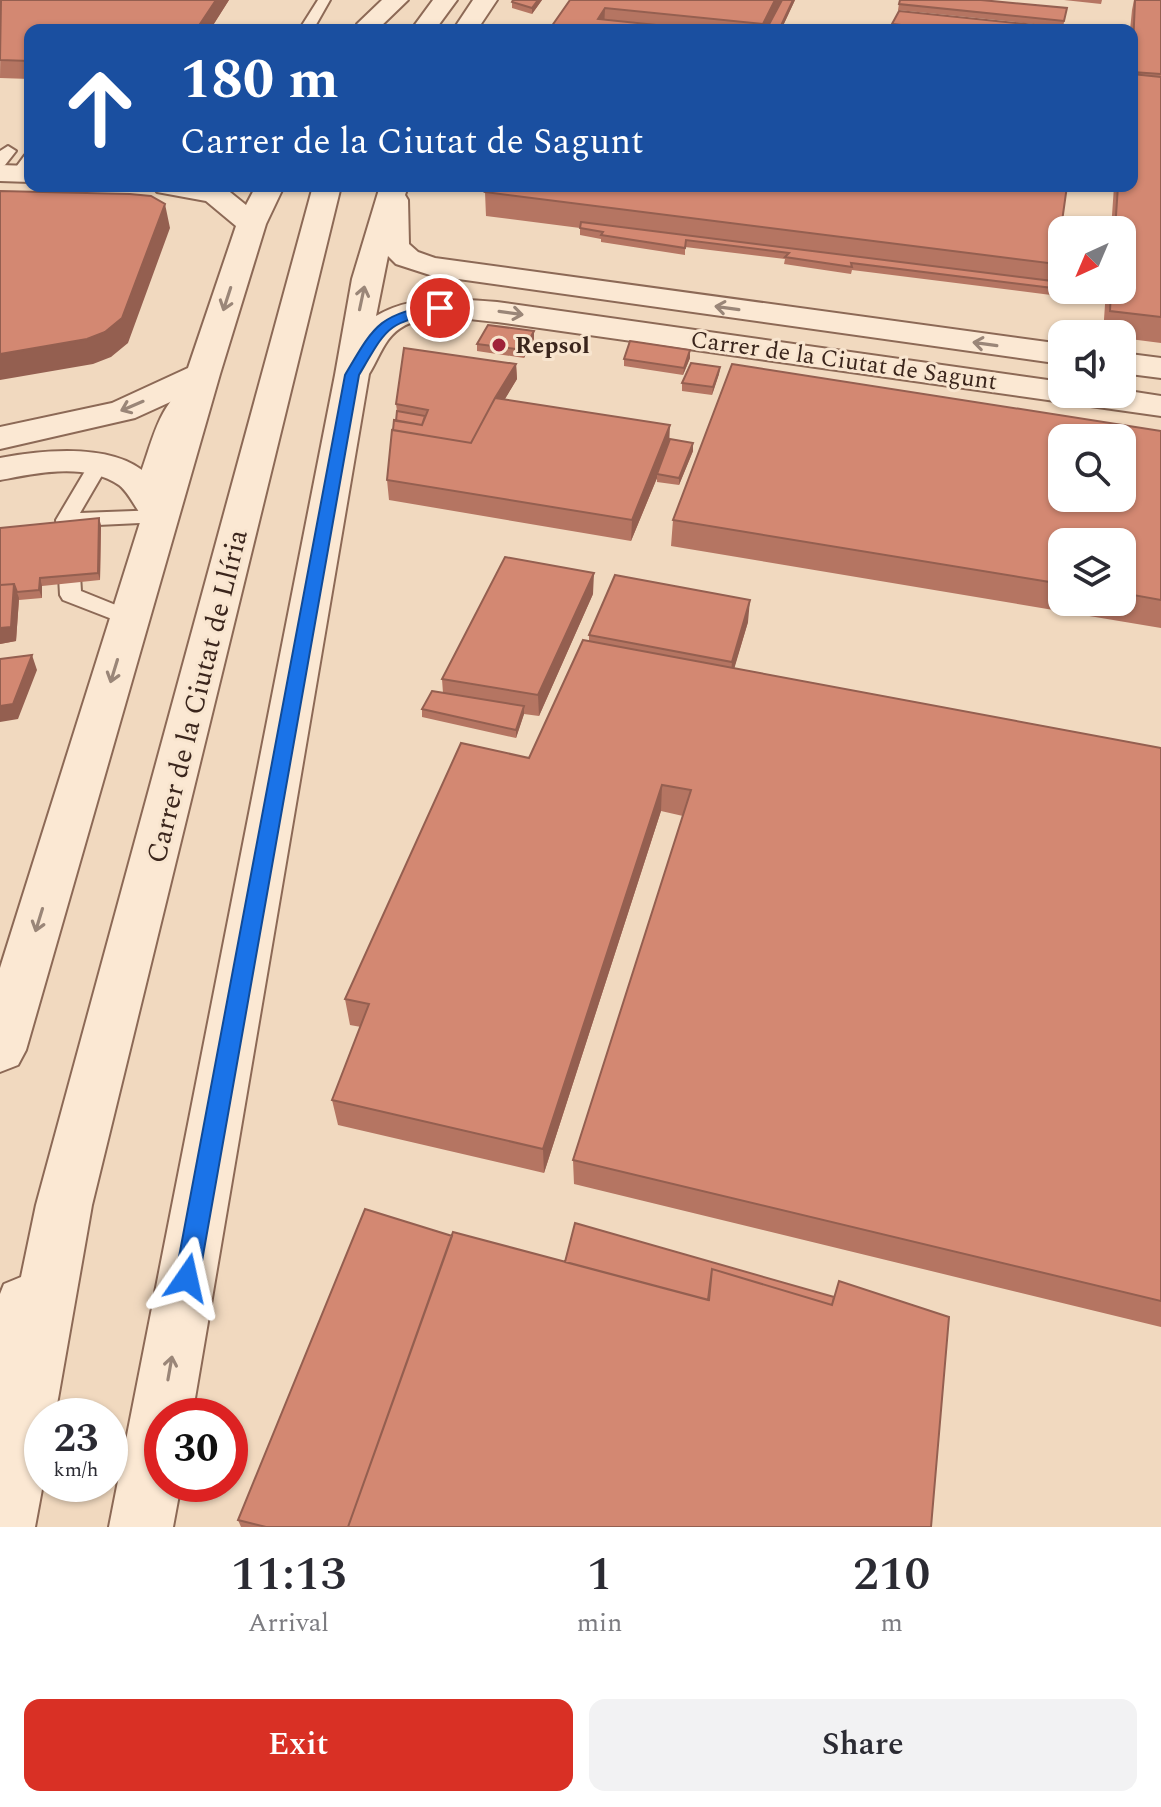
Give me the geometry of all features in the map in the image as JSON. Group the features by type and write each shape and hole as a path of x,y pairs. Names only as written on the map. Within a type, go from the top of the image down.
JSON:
{"street":[{"path":"368,24 380,0"},
{"path":"370,24 396,0"},
{"path":"400,24 418,0"},
{"path":"427,24 445,0"},
{"path":"469,24 485,0"},
{"path":"203,192 215,194 251,224"},
{"path":"0,1050 201,381 251,224 267,192"},
{"name":"Carrer de la Ciutat de Llíria","path":"3,1527 64,1205 325,192"},
{"path":"141,1527 352,375 356,324 372,249 392,192"},
{"name":"Carrer de la Ciutat de Sagunt","path":"394,192 394,246 407,258 430,266 1048,352"},
{"path":"626,329 644,296"},
{"name":"Carrer de la Ciutat de Sagunt","path":"352,375 378,330 407,313 440,308 497,312 626,329 1048,390"},
{"path":"1136,365 1161,368"},
{"path":"0,469 123,411 201,381"},
{"path":"1136,402 1161,406"},
{"path":"0,438 47,445 132,478 163,508"},
{"name":"Carrer de la Ciutat de Llíria","path":"0,1369 64,1205"}],"lane":[{"path":"310,24 324,0"},
{"path":"98,465 66,520 71,595 130,619"},
{"path":"66,520 163,508"}],"building":[{"path":"1,0 216,0 200,24 24,24 24,61 0,60"},
{"path":"513,0 538,0 532,8"},
{"path":"570,0 775,0 763,24 605,8 598,19 647,24 553,24"},
{"path":"782,0 793,0 782,24 769,24"},
{"path":"900,0 981,0 1067,8 1064,21 899,4"},
{"path":"1135,0 1161,0 1161,74 1138,72 1138,24 1134,24"},
{"path":"899,11 1025,24 892,24"},
{"path":"1138,75 1161,77 1161,317 1110,311 1110,304 1136,304 1136,216 1116,216 1118,192 1138,192"},
{"path":"0,191 130,194 151,196 165,204 122,318 105,332 87,339 0,354"},
{"path":"485,192 1066,192 1063,216 1048,216 1048,263"},
{"path":"581,222 1048,280 1048,287 851,263 852,267 785,257 789,253 686,240 685,248 601,235 603,232 580,228"},
{"path":"488,325 534,331 524,350 477,344"},
{"path":"630,341 690,350 684,368 624,359"},
{"path":"404,348 516,364 471,443 393,430 394,420 422,425 428,410 396,404"},
{"path":"691,363 720,367 713,387 682,383"},
{"path":"732,364 1116,424 1048,424 1048,512 1136,512 1136,427 1161,431 1161,600 1136,596 1136,528 1048,528 1048,582 673,520"},
{"path":"495,398 670,425 632,520 387,480 392,430 471,443"},
{"path":"397,411 425,416 422,425 396,421"},
{"path":"670,439 693,443 679,478 657,474"},
{"path":"99,518 98,573 40,578 39,590 17,592 14,584 0,585 0,528"},
{"path":"505,557 594,573 538,695 442,679"},
{"path":"615,575 750,600 732,662 589,635"},
{"path":"14,584 11,627 0,628 0,585"},
{"path":"583,640 1161,748 1161,1301 573,1160 691,790 662,785 543,1149 332,1100 369,1004 345,999 461,743 529,758"},
{"path":"32,655 13,704 0,706 0,659"},
{"path":"432,691 524,706 516,730 422,709"},
{"path":"365,1209 452,1236 348,1527 266,1527 238,1520 248,1502 248,1496"},
{"path":"575,1223 834,1297 832,1305 712,1269 708,1300 565,1262"},
{"path":"453,1232 709,1300 712,1269 832,1305 839,1281 949,1317 931,1527 348,1527"}],"place":[{"name":"Repsol","path":"499,345"}],"route":[{"path":"187,1278 352,375 378,330 407,313 440,308"}]}
